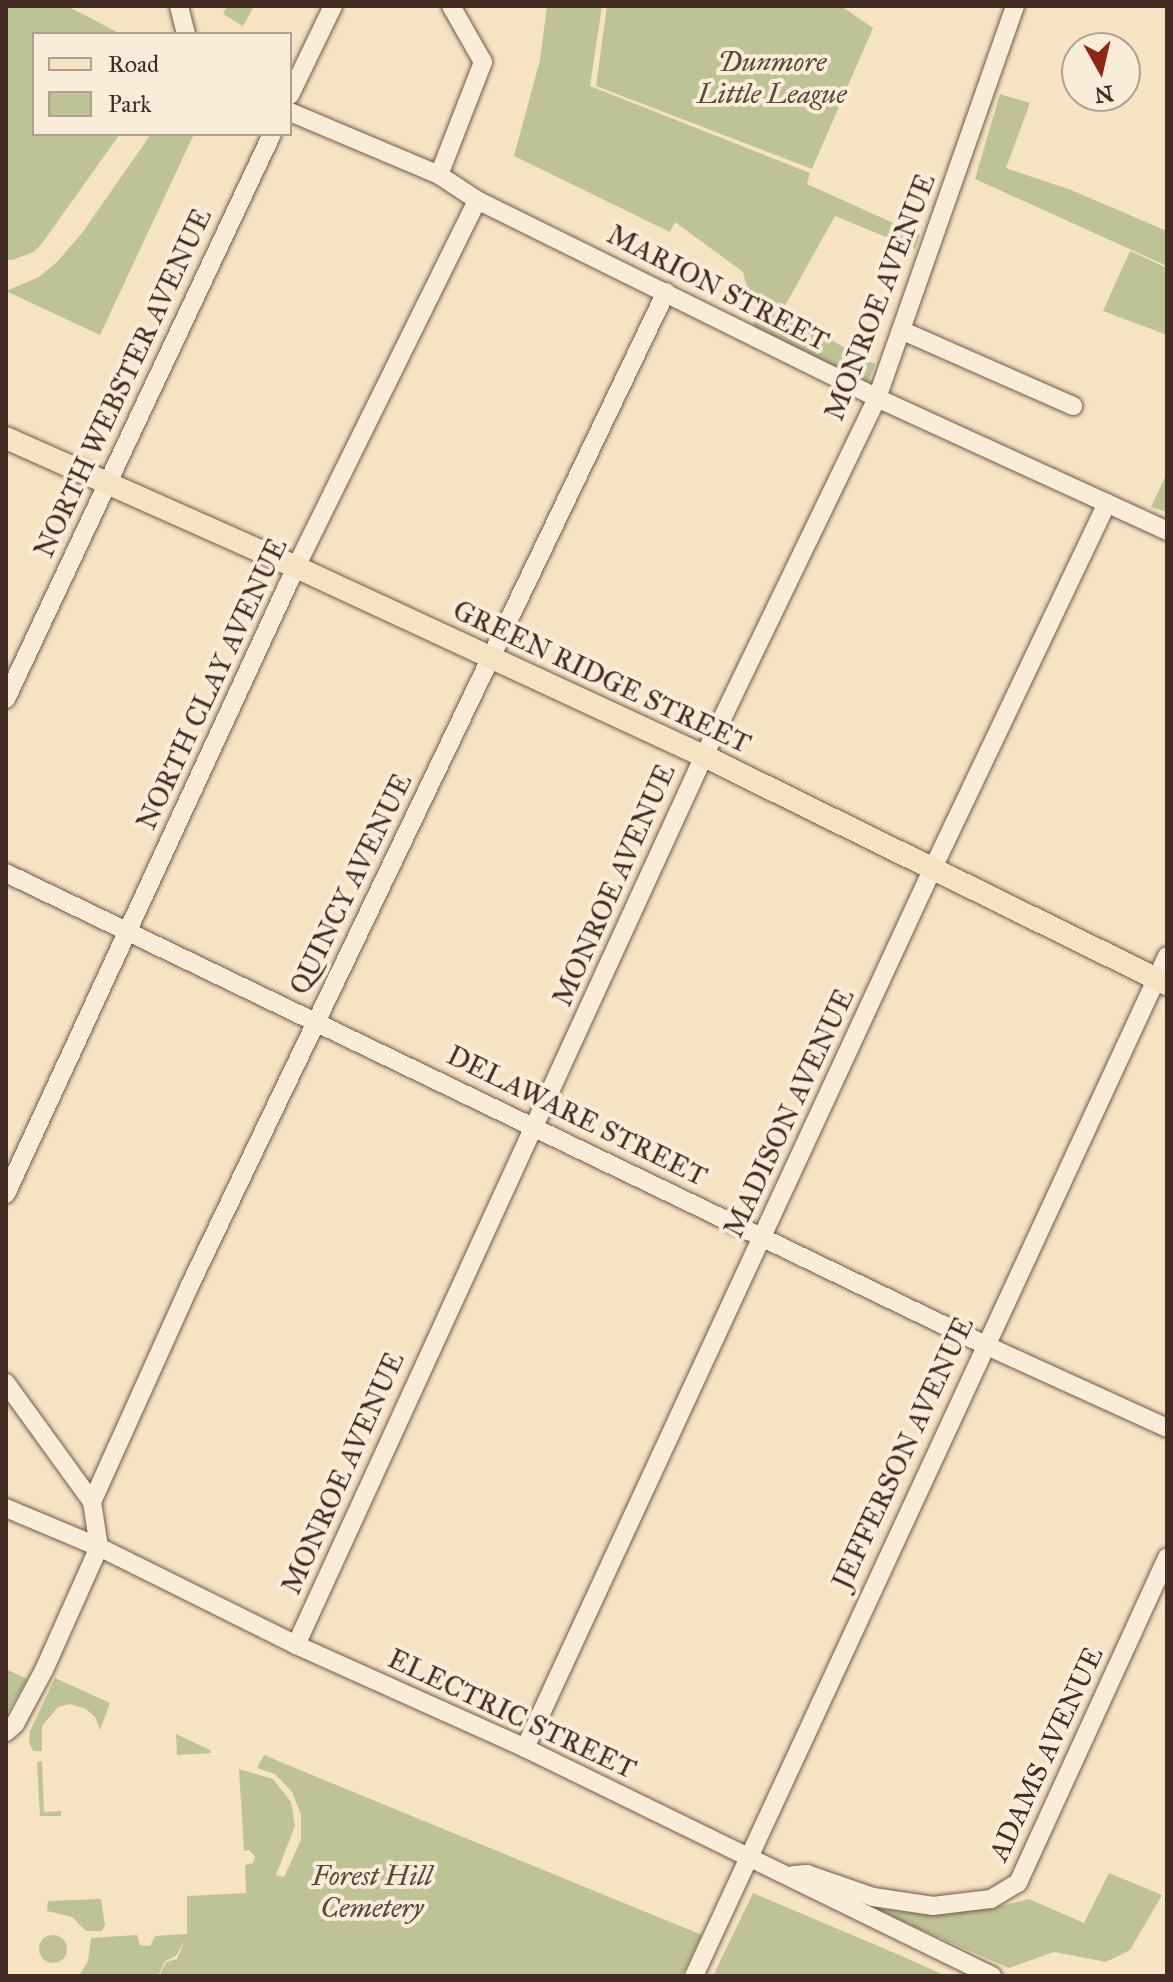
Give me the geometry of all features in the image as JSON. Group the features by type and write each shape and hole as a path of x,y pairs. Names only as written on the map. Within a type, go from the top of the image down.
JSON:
{"main road":[{"name":"GREEN RIDGE STREET","path":"6,438 296,567 704,756 1161,981"}],"street":[{"path":"179,6 186,32"},
{"path":"292,91 333,6"},
{"path":"439,175 483,62 451,6"},
{"name":"MONROE AVENUE","path":"296,1645 704,756 877,398 1015,6"},
{"name":"MARION STREET","path":"292,113 439,175 477,200 877,398 1167,531"},
{"name":"NORTH WEBSTER AVENUE","path":"6,699 271,136"},
{"name":"NORTH CLAY AVENUE","path":"6,1194 296,567 477,200"},
{"name":"QUINCY AVENUE","path":"92,1502 190,1285 666,292"},
{"path":"903,331 1073,406"},
{"name":"MADISON AVENUE","path":"525,1748 933,868 1107,503"},
{"name":"DELAWARE STREET","path":"6,873 985,1345 1167,1428"},
{"name":"JEFFERSON AVENUE","path":"694,1976 985,1345 1161,981 1167,956"},
{"path":"6,1383 92,1502 99,1547 44,1670 15,1724 6,1732"},
{"name":"ELECTRIC STREET","path":"6,1508 99,1547 296,1645 525,1748 992,1976"},
{"name":"ADAMS AVENUE","path":"783,1876 807,1874 873,1897 933,1906 991,1899 1018,1883 1167,1557"}],"green space":[{"path":"6,6 67,6 117,32 32,32 32,136 119,136 34,252 6,260"},
{"path":"227,6 254,6 243,26 223,14"},
{"path":"547,6 602,6 590,86 810,173 807,184 920,235 915,249 835,216 781,313 875,364 866,388 751,328 764,305 749,295 743,272 675,222 670,232 514,156 540,60"},
{"name":"Dunmore Little League","path":"607,6 841,6 873,28 812,169 596,86"},
{"path":"1000,94 1030,103 1006,168 1071,190 1167,231 1167,266 975,179"},
{"path":"150,136 193,136 100,335 6,291 39,277 82,233"},
{"path":"1130,251 1167,268 1167,335 1103,311"},
{"path":"1167,473 1167,512 1151,507"},
{"path":"6,1669 27,1679 6,1715"},
{"path":"55,1678 110,1703 100,1730 95,1717 86,1709 70,1704 58,1707 42,1726 42,1751 33,1751 29,1742 30,1731"},
{"path":"176,1734 210,1750 211,1753 177,1755"},
{"name":"Forest Hill Cemetery","path":"264,1755 702,1935 681,1976 159,1976 166,1962 177,1959 185,1940 176,1956 165,1961 158,1976 79,1976 88,1961 91,1938 137,1935 140,1945 150,1946 155,1936 187,1934 187,1896 246,1893 245,1865 253,1863 255,1856 249,1850 244,1851 239,1769 273,1779 291,1802 295,1826 276,1875 284,1877 301,1840 301,1815 292,1792 275,1774 257,1768"},
{"path":"42,1761 44,1812 61,1811 61,1816 40,1816 37,1762"},
{"path":"1109,1873 1162,1895 1130,1950 1106,1962 1054,1952 1009,1968 872,1908 919,1914 996,1907 1029,1899 1084,1923"},
{"path":"753,1893 904,1957 946,1976 713,1976"},
{"path":"101,1899 105,1925 102,1931 86,1931 72,1917 47,1911 48,1901"},
{"path":"53,1935 63,1939 67,1949 63,1959 53,1963 43,1959 39,1949 43,1939"}]}
